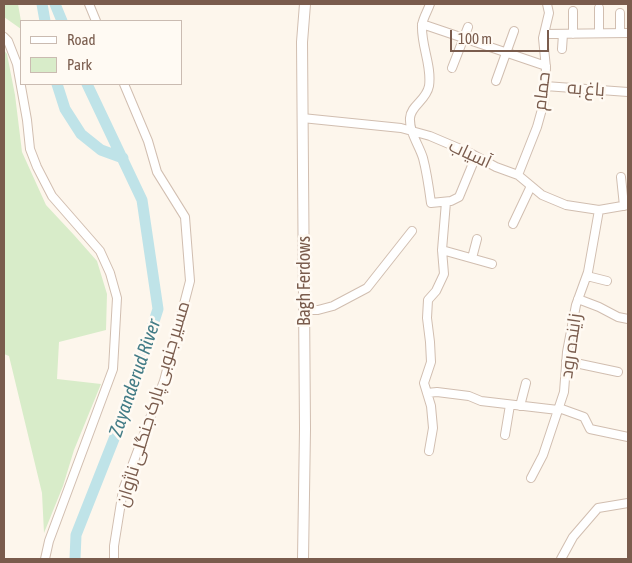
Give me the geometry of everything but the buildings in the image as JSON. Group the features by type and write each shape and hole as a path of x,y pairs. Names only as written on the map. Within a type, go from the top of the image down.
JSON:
{"street":[{"path":"89,4 96,20"},
{"name":"Bagh Ferdows","path":"303,559 305,429 302,42 305,4"},
{"path":"430,4 422,24 430,67 428,87 424,99 413,109 410,118 412,132 422,155 427,174 431,203 451,201 459,197 476,156"},
{"name":"حمام","path":"518,176 544,102 546,66 543,38 549,14 547,4"},
{"path":"599,8 599,33"},
{"path":"572,34 573,11"},
{"path":"544,34 624,33 620,13"},
{"path":"422,24 546,66"},
{"path":"452,68 468,27"},
{"path":"496,81 514,31"},
{"path":"562,49 563,34"},
{"path":"4,37 8,41 17,64 20,81"},
{"path":"21,85 30,149 36,167 52,196 100,251 110,273 117,298 113,369 49,541 45,559"},
{"name":"مسیر جنوبی پارک جنگلی ناژوان","path":"114,559 114,546 124,490 164,381 190,281 185,217 157,172 148,141 124,85"},
{"name":"باغ به","path":"545,86 628,92"},
{"name":"آسیاب","path":"302,118 393,128 430,136 518,176 542,195 566,205 599,210 626,206"},
{"path":"621,177 626,206"},
{"path":"513,224 530,186"},
{"path":"429,451 433,428 431,406 424,383 431,362 427,318 428,300 436,291 444,274 442,250 446,202"},
{"name":"زاینده رود","path":"531,478 543,455 564,392 566,352 578,299 587,276 599,210"},
{"path":"304,310 318,310 333,306 367,288 412,231"},
{"path":"472,258 477,239"},
{"path":"442,250 492,264"},
{"path":"587,276 608,282"},
{"path":"578,299 600,307 618,317 628,319"},
{"path":"566,361 618,372"},
{"path":"520,406 526,383"},
{"path":"426,393 437,392 469,396 482,401 510,405 558,409 584,417 590,428 628,437"},
{"path":"505,435 510,405"},
{"path":"561,559 573,537 598,508 628,503"}],"green space":[{"path":"4,4 18,4 21,20 20,28 4,17"},
{"path":"4,50 7,54 15,95 22,152 46,205 97,261 107,294 106,330 59,342 57,379 101,384 74,450 63,486 44,533 42,493 9,356 4,354"}],"waterway":[{"path":"42,4 45,20"},
{"name":"Zayanderud River","path":"55,4 62,20"},
{"path":"57,85 65,109 81,134 101,150 123,158"},
{"name":"Zayanderud River","path":"75,559 76,535 127,406 158,309 142,200 87,85"}]}
